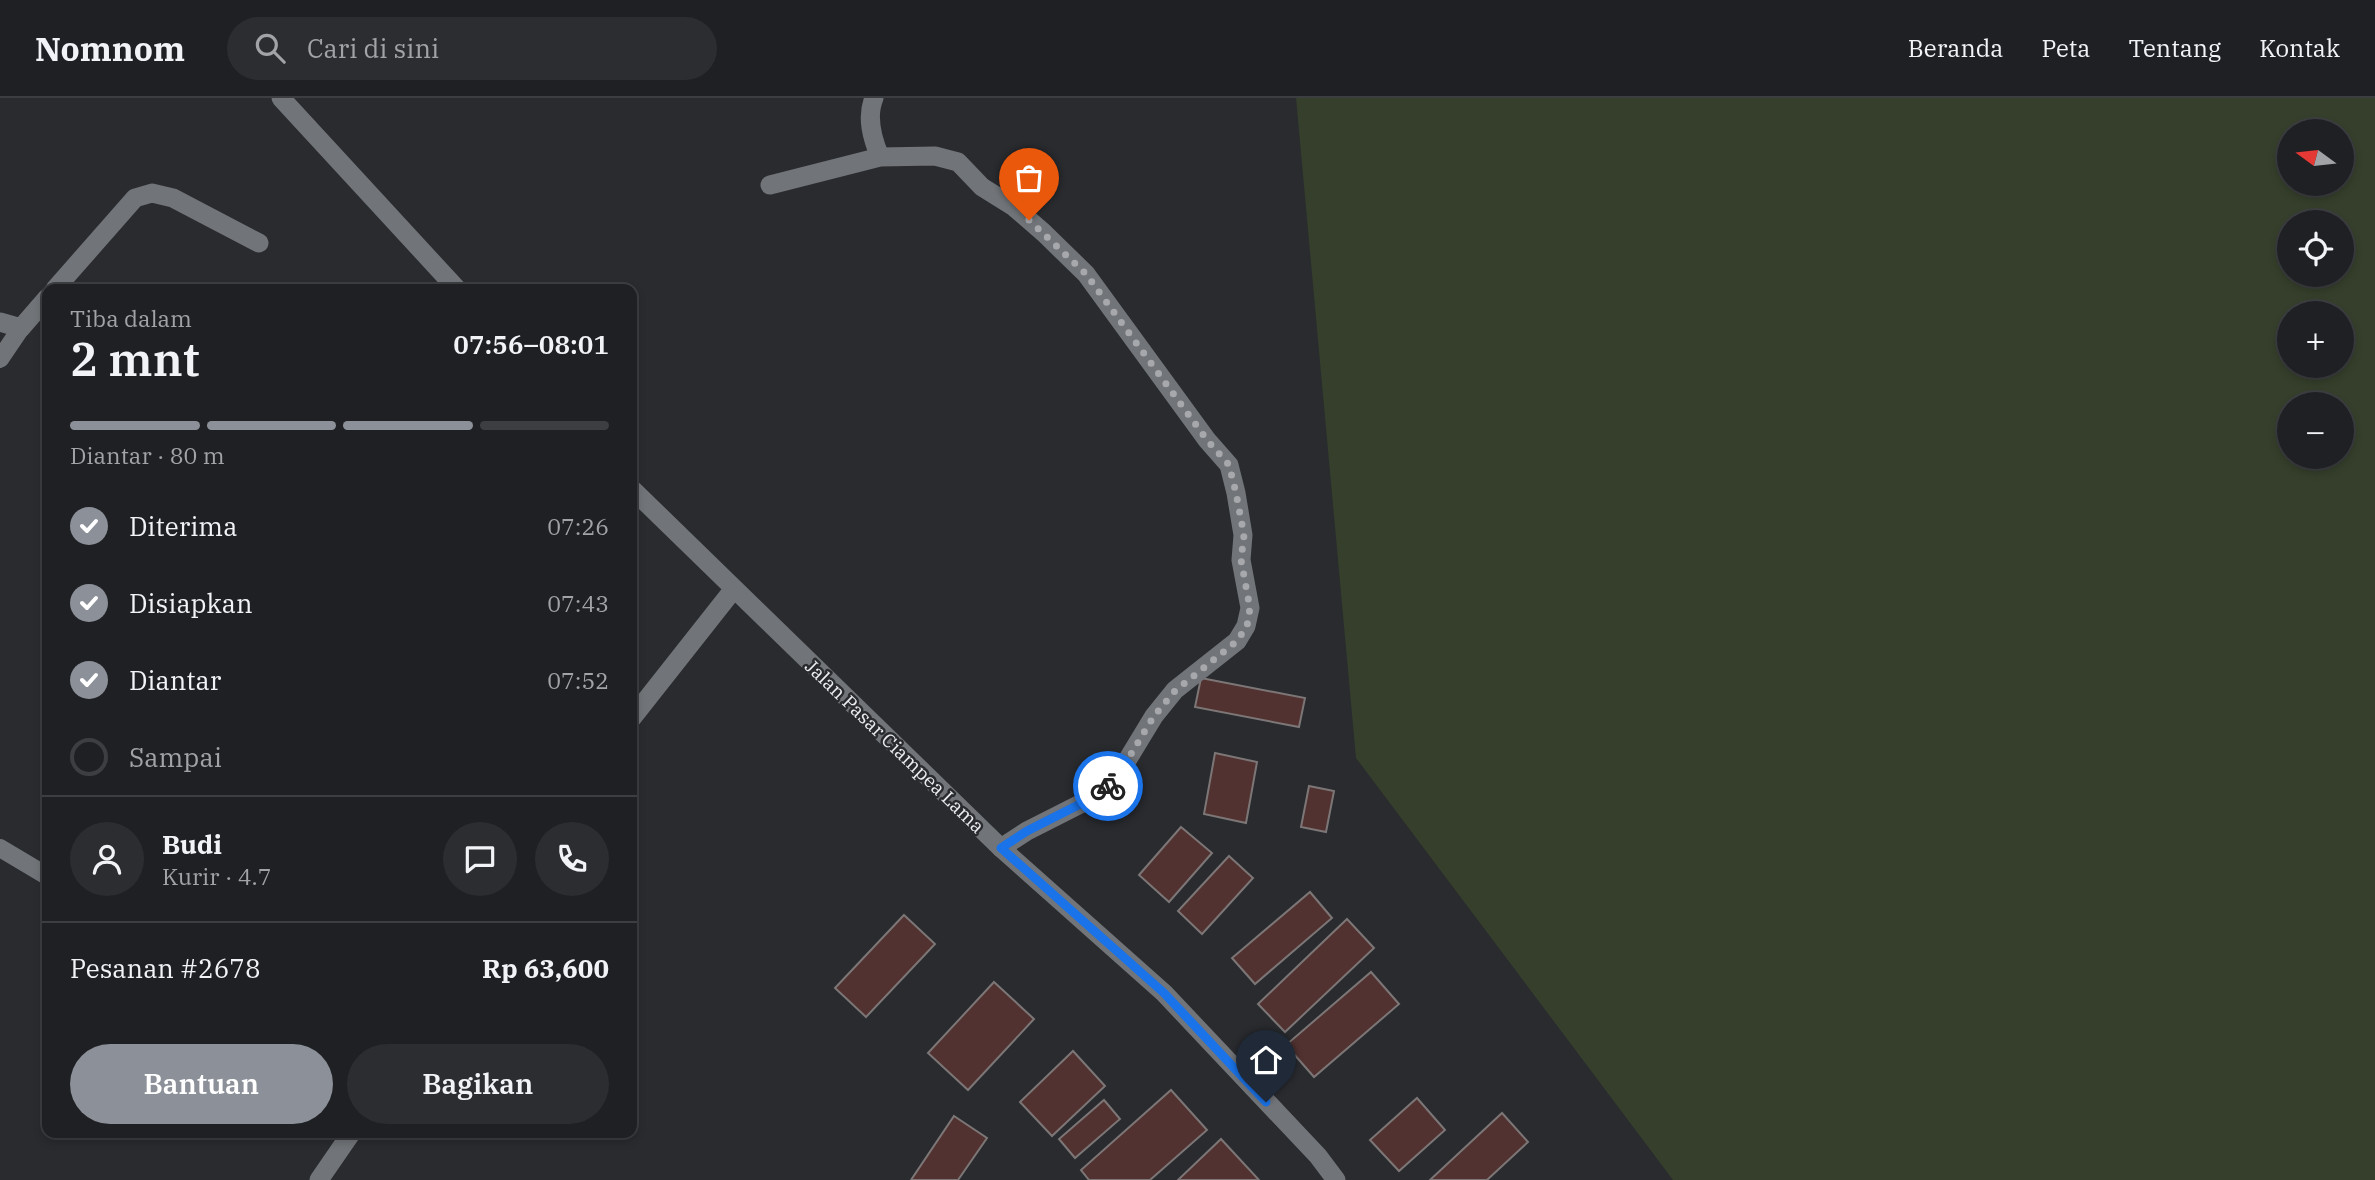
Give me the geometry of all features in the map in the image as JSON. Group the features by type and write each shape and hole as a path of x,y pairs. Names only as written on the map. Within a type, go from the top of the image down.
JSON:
{"street":[{"path":"281,98 452,284"},
{"path":"874,98 870,109 872,139 880,157"},
{"path":"770,185 880,157 934,156 958,162 982,187 1014,207 1044,233 1086,274 1207,440 1229,465 1244,535 1241,560 1250,608 1247,626 1237,641 1175,691 1154,716 1117,777 1100,794 1027,831 1001,848"},
{"path":"59,284 135,198 152,193 173,198 259,243"},
{"path":"0,322 21,328 42,304"},
{"name":"Jalan Pasar Ciampea Lama","path":"637,494 1001,848 1164,993 1318,1156 1336,1180"},
{"path":"637,712 733,590"},
{"path":"319,1180 348,1138"}],"lane":[{"path":"0,359 21,328"},
{"path":"0,848 42,873"}],"green space":[{"path":"1296,98 2375,98 2375,1180 1673,1180 1356,758"}],"building":[{"path":"1201,678 1305,698 1299,727 1195,707"},
{"path":"1215,753 1257,762 1246,823 1204,814"},
{"path":"1309,786 1334,791 1326,832 1301,827"},
{"path":"1181,827 1212,853 1169,902 1139,875"},
{"path":"1229,856 1253,878 1202,934 1178,911"},
{"path":"1310,892 1332,918 1255,984 1232,958"},
{"path":"904,915 935,944 866,1017 835,988"},
{"path":"1347,919 1374,948 1285,1032 1258,1004"},
{"path":"1371,972 1399,1004 1314,1077 1286,1045"},
{"path":"994,982 1034,1019 968,1090 928,1053"},
{"path":"1073,1051 1105,1086 1052,1136 1020,1102"},
{"path":"1171,1090 1207,1130 1150,1180 1089,1180 1081,1170"},
{"path":"1417,1098 1445,1130 1399,1171 1370,1140"},
{"path":"1104,1100 1120,1119 1075,1158 1059,1139"},
{"path":"1502,1113 1528,1142 1487,1180 1430,1180"},
{"path":"954,1116 987,1138 958,1180 911,1180"},
{"path":"1221,1139 1259,1180 1178,1180"}],"way so far":[{"path":"1029,220 1086,274 1207,440 1229,465 1244,535 1241,560 1250,608 1247,626 1237,641 1175,691 1154,716 1117,777 1108,786"}],"route":[{"path":"1108,786 1100,794 1027,831 1001,848 1164,993 1266,1102"}]}
